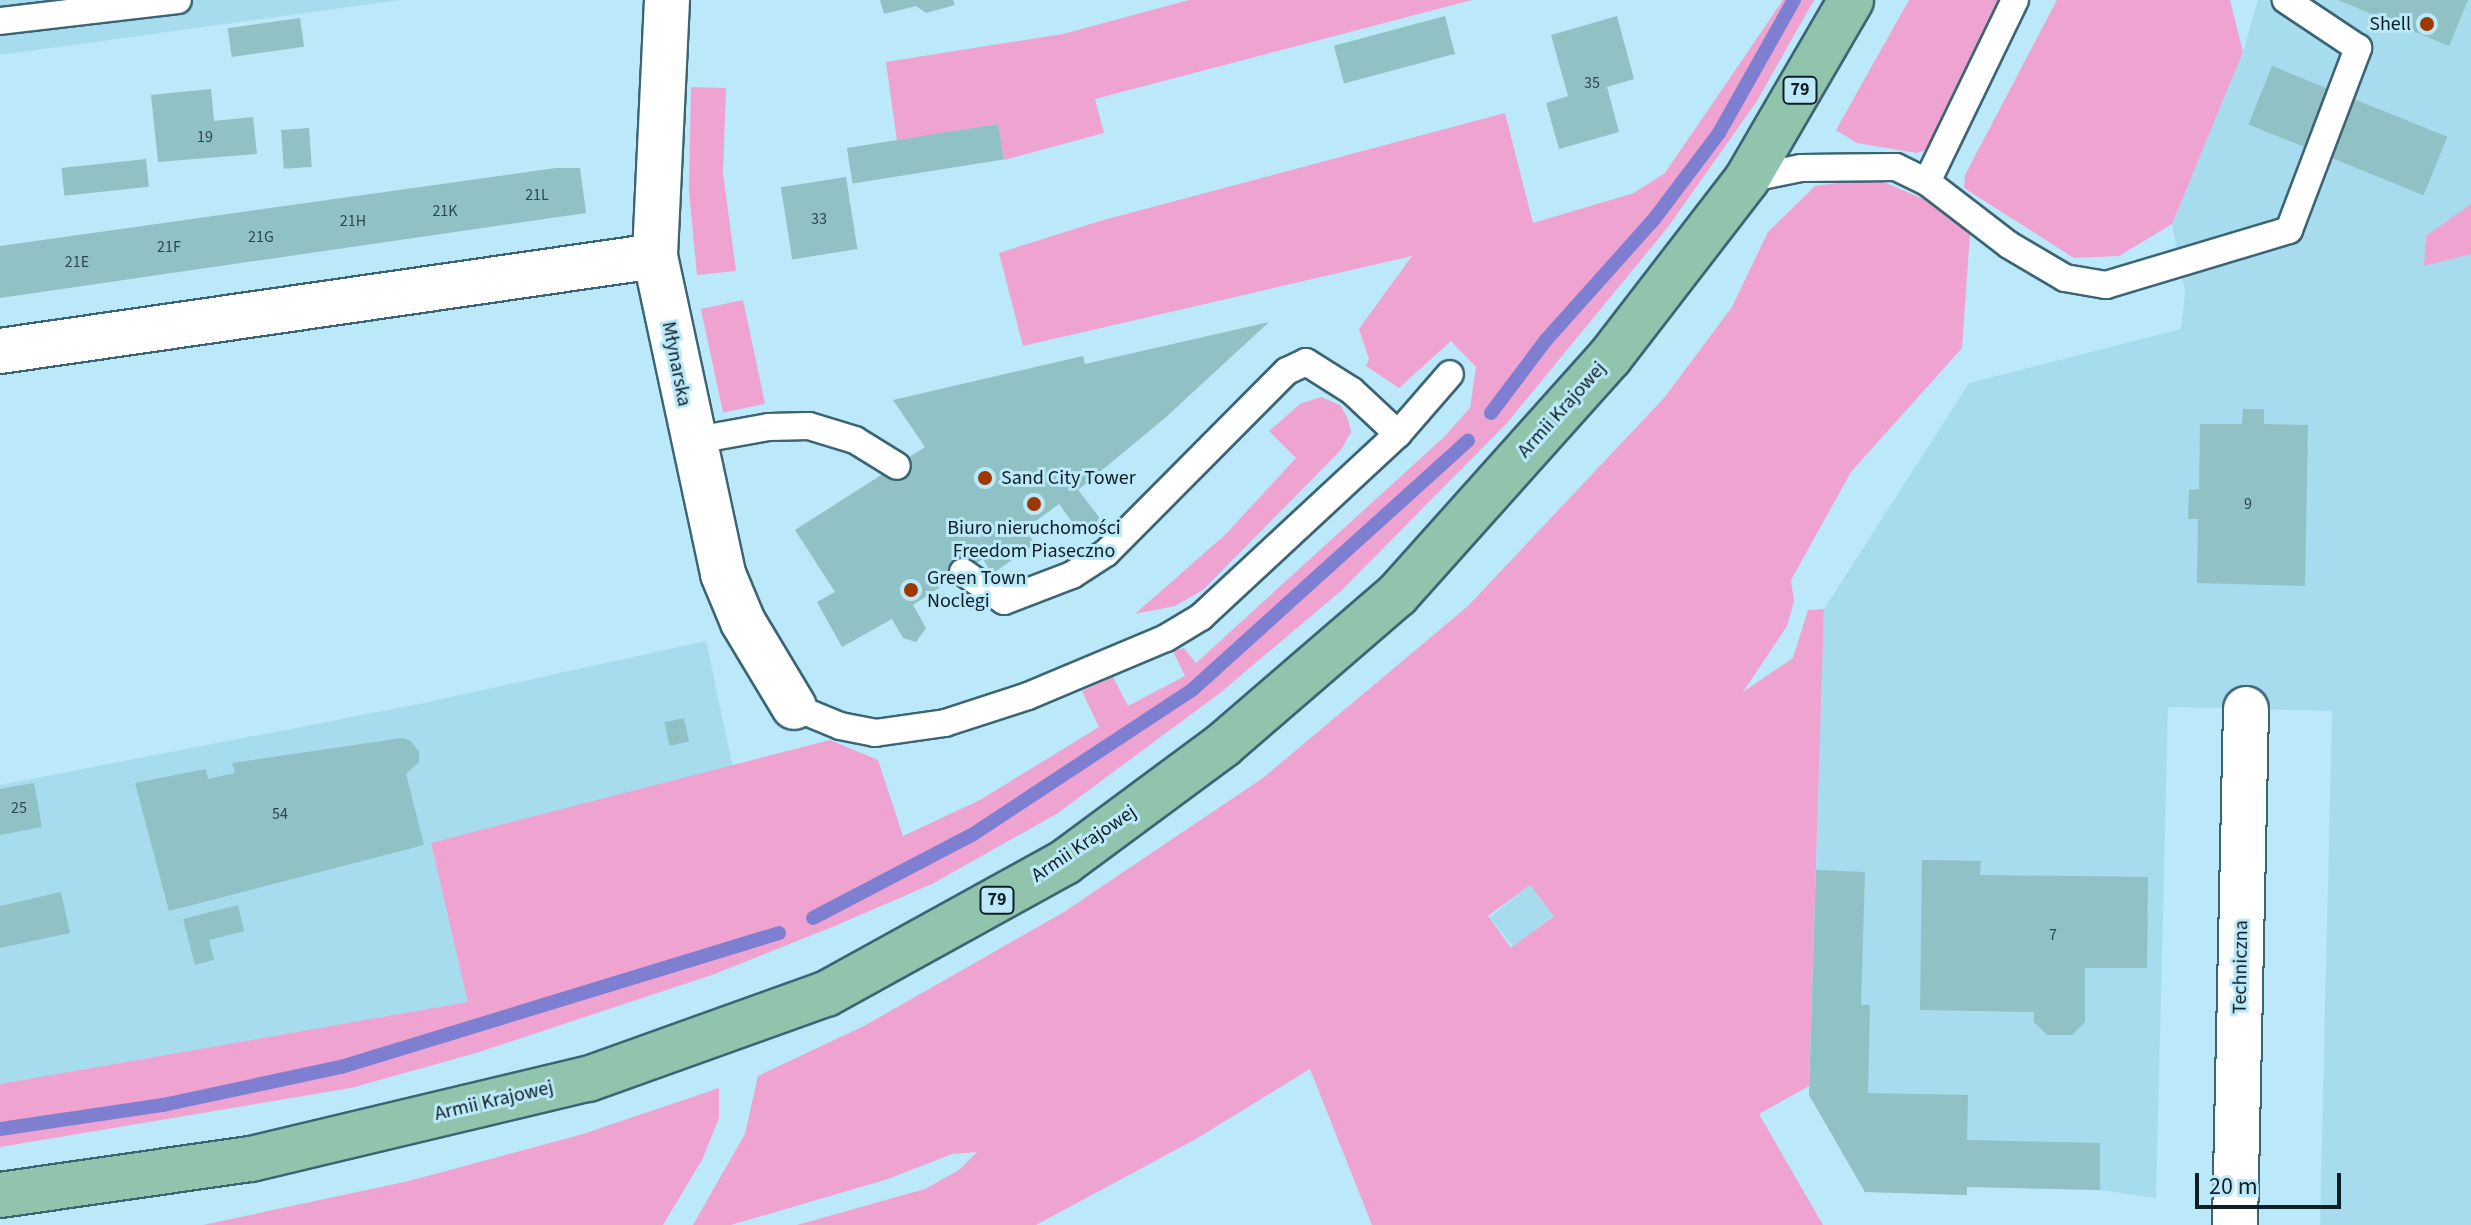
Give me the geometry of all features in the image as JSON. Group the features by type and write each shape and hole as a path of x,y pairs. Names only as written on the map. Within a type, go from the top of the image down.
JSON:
{"main road":[{"name":"Armii Krajowej","path":"0,1195 251,1159 588,1079 826,994 1065,862 1223,745 1397,595 1610,357 1747,179 1851,0"}],"street":[{"name":"Młynarska","path":"667,0 655,256 691,441 723,574 743,622 794,707"},
{"path":"0,351 655,256"},
{"name":"Techniczna","path":"2235,1225 2246,709"}],"lane":[{"path":"0,21 178,0"},
{"path":"1927,182 2015,0"},
{"path":"1747,179 1801,168 1896,167 1927,182 2009,245 2065,278 2106,285 2289,230 2358,48 2286,0"},
{"path":"963,572 1004,601 1072,575 1106,553 1287,371 1306,362 1352,391 1398,434"},
{"path":"794,707 840,726 875,733 945,723 1028,696 1166,638 1201,617 1398,434 1450,374"},
{"path":"691,441 769,427 809,426 855,440 897,466"}],"shaded area":[{"path":"0,0 400,0 0,55"},
{"path":"1189,0 1472,0 1095,99 1104,133 1004,160 997,124 897,141 886,62 1063,34"},
{"path":"1783,0 1814,0 1757,101 1668,227 1507,423 1342,590 1220,693 1058,813 932,884 837,925 712,975 476,1053 351,1088 0,1147 0,1084 468,1002 431,843 830,740 878,760 903,836 980,800 1099,727 1082,691 1113,677 1128,706 1185,676 1173,651 1184,648 1196,663 1444,437 1470,408 1476,367 1451,341 1399,388 1366,366 1369,359 1359,329 1412,256 1023,346 999,253 1100,221 1505,113 1533,223 1634,193 1665,173"},
{"path":"1909,0 2004,0 1928,149 1917,153 1857,143 1836,130"},
{"path":"2057,0 2230,0 2243,52 2172,224 2119,256 2074,258 1964,188 1965,175"},
{"path":"2258,0 2471,0 2471,1225 2320,1225 2332,711 2168,707 2156,1198 2100,1190 1967,1187 1967,1195 1865,1192 1809,1095 1824,609 1969,383 2181,329 2185,292 2172,224 2243,52"},
{"path":"691,87 726,88 723,173 736,271 697,275 689,191"},
{"path":"1874,178 1933,203 1970,233 1962,348 1851,472 1791,580 1794,601 1787,626 1743,692 1793,658 1808,610 1824,609 1809,1086 1759,1114 1823,1225 1372,1225 1310,1069 1196,1139 1036,1225 797,1225 925,1189 959,1170 977,1152 952,1154 888,1179 731,1225 693,1225 745,1134 758,1076 864,1026 1064,912 1263,778 1468,606 1664,398 1732,307 1768,232 1815,186","holes":["1530,885 1554,916 1511,948 1488,916"]},
{"path":"2471,204 2471,254 2424,266 2426,236"},
{"path":"743,300 765,404 723,413 701,309"},
{"path":"1321,397 1340,405 1348,419 1351,432 1341,450 1203,590 1175,606 1135,614 1226,534 1296,458 1269,431 1300,404"},
{"path":"706,641 733,768 431,843 469,1002 0,1084 0,785 419,704"},
{"path":"1530,885 1554,915 1514,947 1490,918"},
{"path":"719,1088 719,1118 702,1160 663,1225 203,1225 409,1181 583,1134"}],"building":[{"path":"880,0 953,0 955,5 926,13 916,6 884,14"},
{"name":"Shell","path":"2338,0 2468,0 2449,46"},
{"path":"1445,16 1455,54 1344,83 1334,46"},
{"path":"1617,16 1634,79 1607,87 1619,132 1559,149 1546,103 1568,96 1551,35"},
{"path":"300,18 304,47 232,57 228,28"},
{"path":"2272,66 2447,137 2424,195 2248,124"},
{"path":"211,89 214,121 253,117 257,154 158,162 151,95"},
{"path":"998,124 1004,160 853,183 847,148"},
{"path":"309,128 312,167 284,169 281,130"},
{"path":"146,159 149,187 64,196 61,168"},
{"path":"556,168 580,168 586,213 0,298 0,246"},
{"path":"846,177 857,249 792,259 781,187"},
{"name":"Sand City Tower","path":"1269,322 1165,418 1078,490 1099,517 1094,531 1078,530 1059,504 1025,529 1035,544 992,574 983,559 913,605 926,628 916,642 903,638 892,619 842,647 817,602 835,592 795,530 925,447 893,400 1083,356 1085,364"},
{"path":"2243,409 2264,409 2264,424 2308,425 2305,586 2197,583 2198,519 2188,519 2189,490 2199,489 2200,424 2242,424"},
{"path":"684,718 689,741 669,746 664,722"},
{"path":"402,738 411,741 419,752 419,762 406,774 424,845 169,911 135,783 206,769 208,779 235,773 232,763"},
{"path":"34,783 42,827 0,835 0,789"},
{"path":"1922,860 1981,861 1980,875 2148,877 2147,968 2085,968 2085,1022 2072,1035 2047,1035 2034,1022 2034,1012 1920,1010"},
{"path":"1816,870 1865,872 1861,1005 1870,1005 1868,1093 1968,1095 1967,1140 2100,1143 2100,1190 1967,1187 1967,1195 1865,1192 1809,1095"},
{"path":"61,892 70,933 0,948 0,906"},
{"path":"238,905 244,931 209,940 214,960 195,965 183,919"}],"waterway":[{"path":"1491,413 1546,340 1655,218 1719,133 1794,0"},
{"path":"813,918 972,835 1192,690 1468,441"},
{"path":"0,1129 163,1105 341,1067 779,933"}],"place":[{"name":"Shell","path":"2427,24"},
{"name":"Sand City Tower","path":"985,478"},
{"name":"Biuro nieruchomości Freedom Piaseczno","path":"1034,504"},
{"name":"Green Town Noclegi","path":"911,590"}]}
